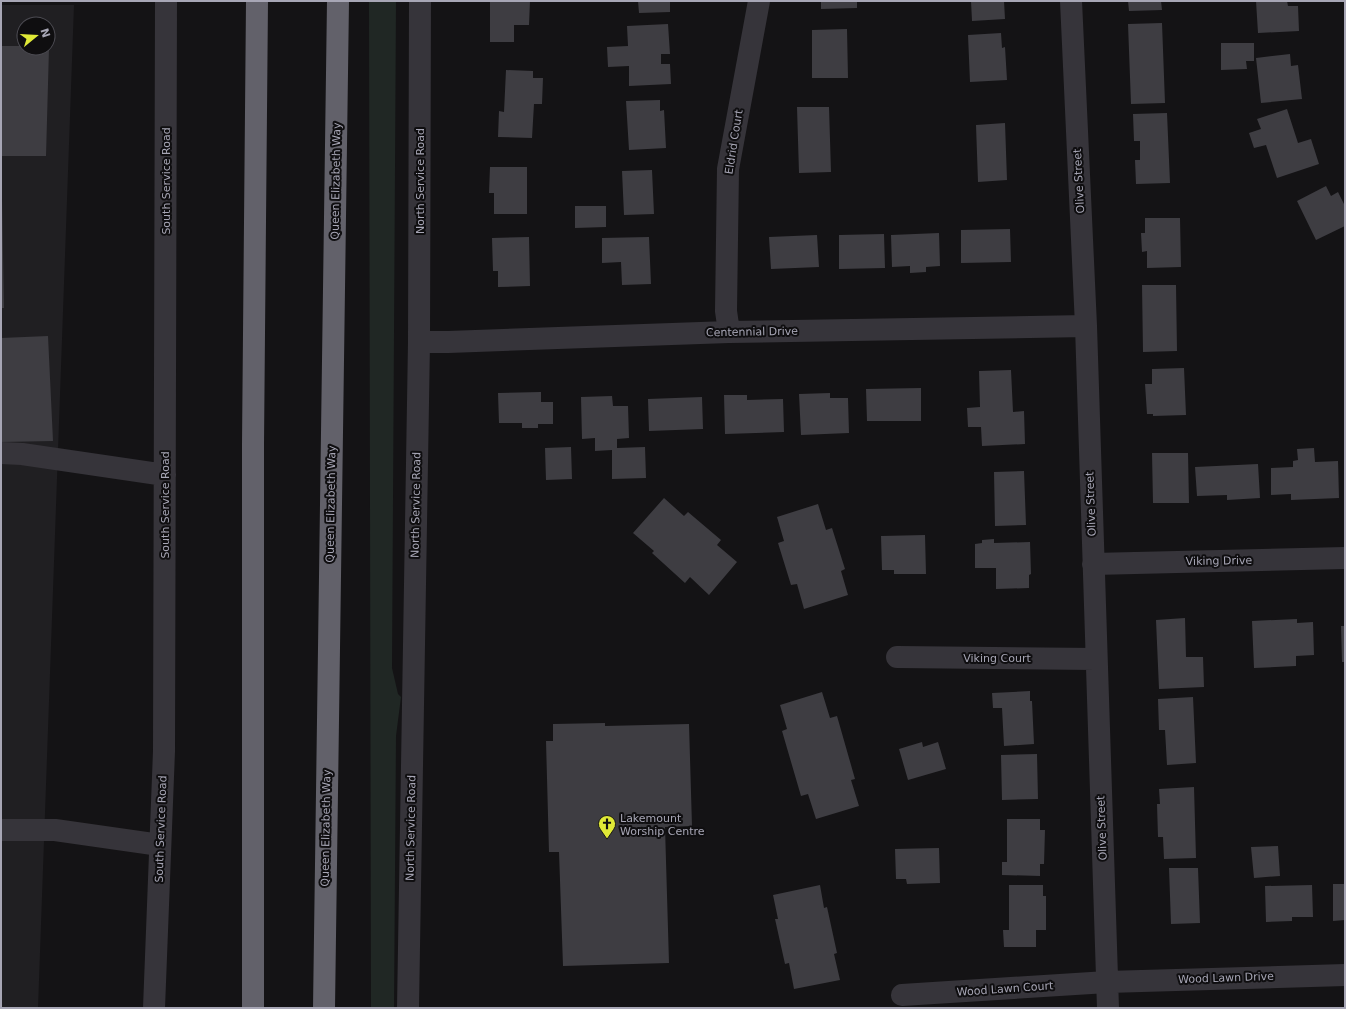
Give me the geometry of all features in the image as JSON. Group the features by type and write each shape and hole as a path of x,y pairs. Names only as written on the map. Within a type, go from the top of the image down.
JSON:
{"highway":[{"path":"253,1008 253,444 257,1"},
{"name":"Queen Elizabeth Way","path":"324,1008 338,1"}],"street":[{"name":"South Service Road","path":"154,1008 164,751 166,1"},
{"name":"North Service Road","path":"408,1008 419,342 420,1"},
{"name":"Eldrid Court","path":"729,332 726,311 728,169 759,1"},
{"name":"Olive Street","path":"1071,1 1086,326 1108,1008"},
{"name":"Centennial Drive","path":"419,342 729,332 1086,326"},
{"path":"1,453 22,454 165,475"},
{"name":"Viking Drive","path":"1093,564 1345,558"},
{"name":"Viking Court","path":"897,657 1096,658"},
{"path":"1,830 55,830 160,845"},
{"name":"Wood Lawn Drive","path":"1107,982 1345,975"},
{"name":"Wood Lawn Court","path":"902,995 1107,982"}],"shaded area":[{"path":"369,1 396,1 392,668 398,694 401,697 396,736 394,1008 371,1008"},
{"path":"1,5 74,5 38,1008 1,1008"}],"building":[{"path":"490,1 530,1 529,25 514,25 514,42 490,42"},
{"path":"638,1 670,1 670,12 639,13"},
{"path":"821,1 857,1 857,8 821,9"},
{"path":"971,1 1004,1 1005,19 972,21"},
{"path":"1128,1 1161,1 1162,10 1129,11"},
{"path":"1256,1 1287,1 1288,6 1298,6 1299,31 1258,33"},
{"path":"1162,23 1165,103 1131,104 1128,24"},
{"path":"668,24 670,54 661,54 661,64 670,64 671,84 629,86 629,66 608,67 607,47 628,46 627,26"},
{"path":"847,29 848,78 812,78 812,30"},
{"path":"1001,33 1002,48 1005,47 1007,80 970,82 968,35"},
{"path":"1221,43 1254,43 1254,61 1246,61 1247,69 1221,70"},
{"path":"1,46 16,46 16,56 49,56 46,156 1,156"},
{"path":"1290,54 1291,66 1298,65 1302,99 1261,103 1256,58"},
{"path":"506,70 533,71 533,78 543,78 542,104 534,104 532,138 498,137 499,111 504,112"},
{"path":"660,100 660,111 664,110 666,148 629,150 626,101"},
{"path":"797,107 829,107 831,172 799,173"},
{"path":"1287,109 1298,143 1311,139 1319,164 1277,178 1266,145 1254,148 1249,133 1261,129 1257,119"},
{"path":"1167,113 1170,183 1136,184 1135,160 1140,160 1140,141 1134,141 1133,114"},
{"path":"1005,123 1007,180 978,182 976,125"},
{"path":"490,167 527,167 527,214 494,214 494,193 489,193"},
{"path":"652,170 654,214 624,215 622,171"},
{"path":"1326,186 1331,196 1338,192 1345,206 1345,226 1316,240 1297,201"},
{"path":"2,199 4,308 1,308"},
{"path":"575,206 606,206 606,227 575,228"},
{"path":"1145,218 1180,218 1181,267 1147,268 1147,251 1142,252 1141,233 1145,233"},
{"path":"1010,229 1011,262 961,263 961,230"},
{"path":"939,233 940,266 926,267 926,272 910,273 910,266 892,267 891,235"},
{"path":"884,234 885,268 839,269 839,235"},
{"path":"817,235 819,267 771,269 769,237"},
{"path":"529,237 530,286 498,287 498,271 493,271 492,238"},
{"path":"649,237 651,284 622,285 621,262 602,263 602,238"},
{"path":"1142,285 1176,285 1177,351 1143,352"},
{"path":"48,336 53,441 1,442 1,338"},
{"path":"1184,368 1186,415 1153,416 1153,414 1147,414 1145,384 1152,384 1152,369"},
{"path":"1011,370 1013,412 1024,411 1025,444 982,446 981,427 968,427 967,408 980,407 979,371"},
{"path":"921,388 921,421 867,421 866,389"},
{"path":"541,392 541,402 553,402 553,424 538,424 538,428 522,428 522,423 499,423 498,393"},
{"path":"830,393 830,398 848,398 849,433 801,435 799,394"},
{"path":"724,395 747,395 747,400 783,399 784,432 725,434"},
{"path":"612,396 613,406 628,406 629,438 617,439 617,448 645,447 646,478 612,479 612,450 595,451 595,438 582,439 581,397"},
{"path":"702,397 703,429 649,431 648,399"},
{"path":"571,447 572,479 546,480 545,448"},
{"path":"1314,448 1315,462 1338,461 1339,498 1291,500 1291,494 1271,495 1271,468 1293,467 1293,461 1298,460 1297,449"},
{"path":"1152,453 1188,453 1189,503 1153,503"},
{"path":"1258,464 1260,498 1227,500 1227,495 1197,496 1195,467"},
{"path":"1024,471 1026,525 995,526 994,472"},
{"path":"664,498 684,516 688,512 721,540 717,545 737,562 709,595 690,577 685,583 652,553 654,551 633,533"},
{"path":"818,504 826,530 832,528 845,569 841,571 848,595 804,609 797,584 791,585 778,543 784,541 777,517"},
{"path":"925,535 926,574 894,574 894,570 882,570 881,536"},
{"path":"994,539 994,543 1030,542 1031,574 1029,575 1029,588 996,589 996,568 975,568 975,544 982,543 982,540"},
{"path":"1185,618 1186,657 1203,657 1204,687 1159,689 1156,620"},
{"path":"1297,619 1297,623 1313,622 1314,655 1296,656 1296,666 1254,668 1252,621"},
{"path":"1341,626 1345,626 1345,662 1342,662"},
{"path":"1030,691 1030,701 1032,701 1034,744 1004,746 1002,708 993,708 992,693"},
{"path":"822,692 830,718 837,716 855,779 851,780 859,806 816,819 808,794 801,796 782,731 787,729 780,705"},
{"path":"1193,697 1196,763 1167,765 1165,730 1159,730 1158,699"},
{"name":"Lakemount Worship Centre","path":"605,723 605,726 689,724 692,826 665,827 669,963 563,966 559,852 549,852 546,741 553,741 553,724"},
{"path":"922,742 923,747 938,742 946,769 908,780 899,749"},
{"path":"1037,754 1038,799 1002,800 1001,755"},
{"path":"1194,787 1196,858 1164,859 1163,837 1158,837 1157,804 1160,804 1159,789"},
{"path":"1007,819 1040,819 1040,830 1045,830 1044,864 1040,864 1040,876 1002,875 1002,862 1007,862"},
{"path":"1278,846 1280,876 1254,878 1251,847"},
{"path":"939,848 940,883 907,884 906,879 896,879 895,849"},
{"path":"1169,868 1198,868 1200,923 1171,924"},
{"path":"1333,884 1345,884 1345,920 1333,921"},
{"path":"820,885 824,908 827,907 837,953 834,954 840,980 794,989 789,963 785,964 775,919 778,919 773,895"},
{"path":"1009,885 1043,885 1043,896 1046,896 1046,930 1036,930 1036,947 1004,947 1003,930 1009,930"},
{"path":"1312,885 1313,917 1292,917 1292,921 1266,922 1265,886"}],"place":[{"name":"Lakemount Worship Centre","path":"607,839"}]}
